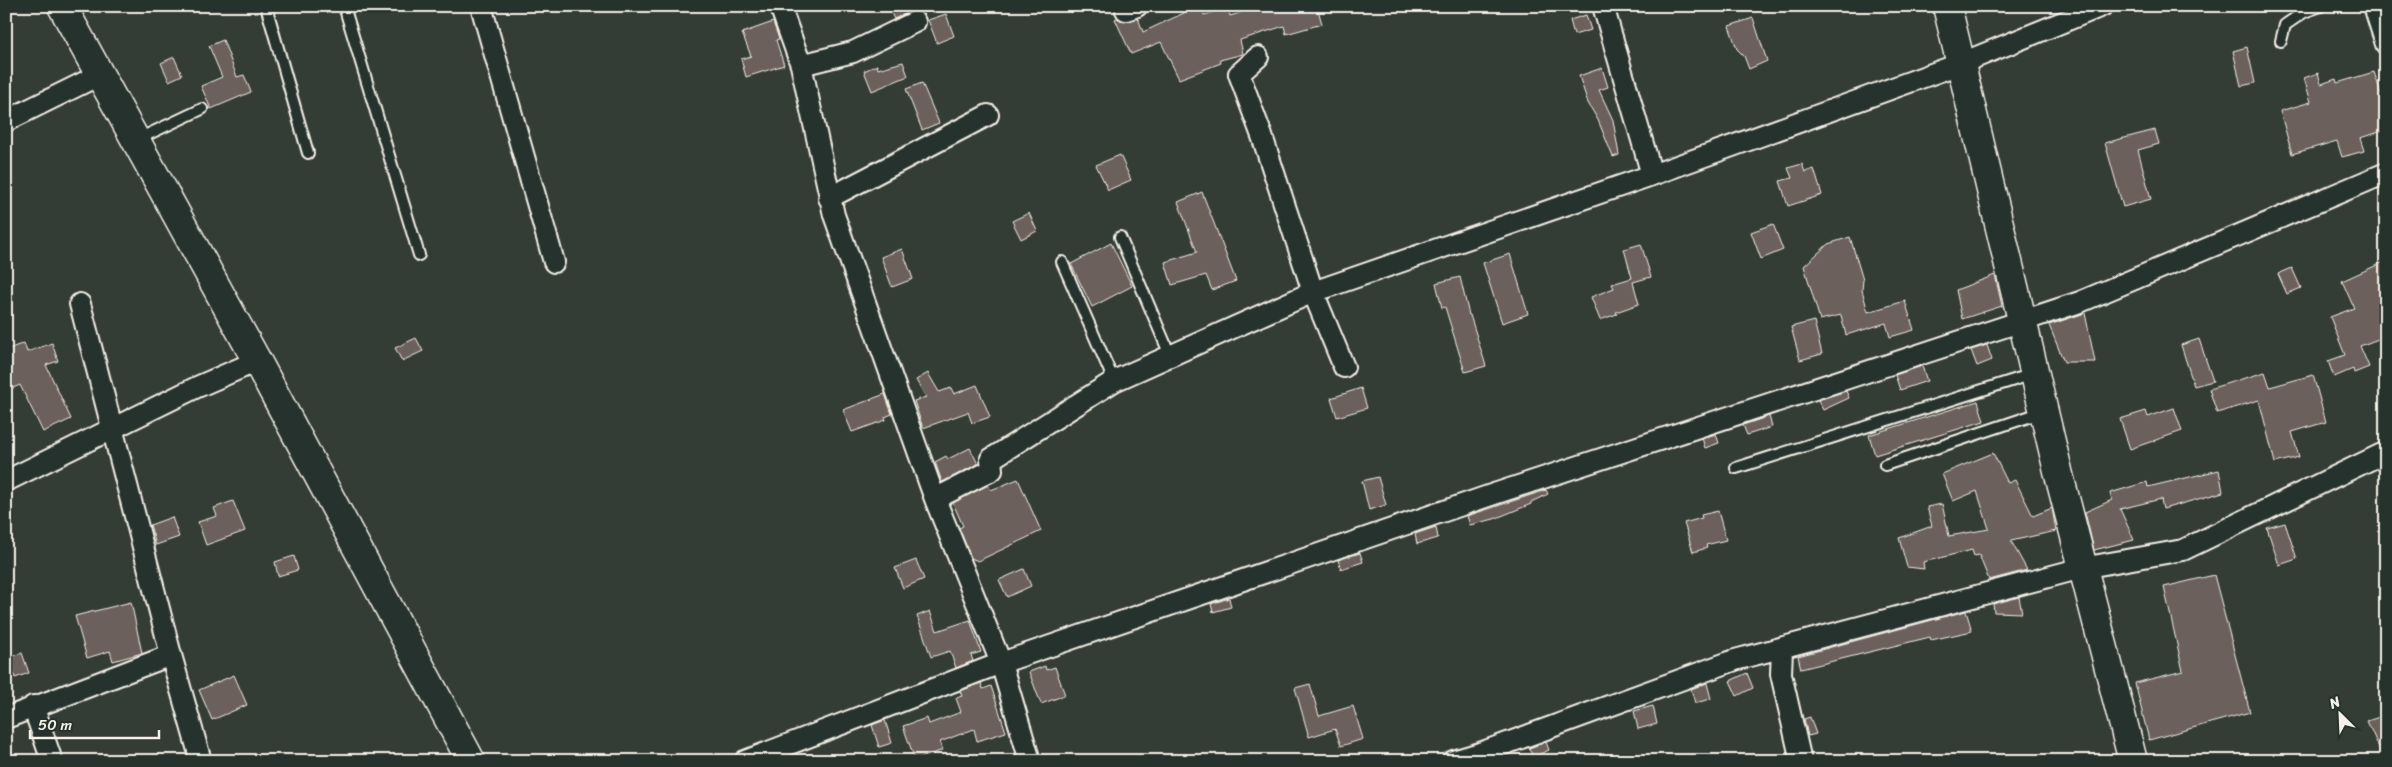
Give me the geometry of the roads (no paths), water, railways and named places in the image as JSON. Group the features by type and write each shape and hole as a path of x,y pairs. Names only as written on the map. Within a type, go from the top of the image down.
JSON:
{"street":[{"path":"62,6 257,361 471,761"},
{"path":"481,6 554,262"},
{"path":"780,6 801,65 829,198 935,499 1001,664 1030,761"},
{"path":"1602,6 1652,175"},
{"path":"1947,6 2043,412 2133,761"},
{"path":"935,499 992,470 991,459 1114,381 1313,292 1652,175 1962,63 2102,6"},
{"path":"2374,6 2386,44"},
{"path":"801,65 853,52 915,22"},
{"path":"1258,57 1239,74 1262,136 1313,292 1344,368"},
{"path":"6,121 100,75"},
{"path":"829,198 988,115"},
{"path":"745,761 1001,664 1494,494 2080,302 2386,173"},
{"path":"80,304 171,655 201,761"},
{"path":"6,481 197,387 257,361"},
{"path":"1453,761 1480,753 1734,660 2082,568 2184,550 2386,452"},
{"path":"1782,648 1781,674 1801,761"},
{"path":"6,718 33,706 171,655"},
{"path":"33,706 52,761"}],"lane":[{"path":"266,6 308,153"},
{"path":"344,6 419,255"},
{"path":"2281,41 2285,26 2304,12 2321,6"},
{"path":"136,141 202,109"},
{"path":"1120,237 1170,355"},
{"path":"1062,262 1114,381"},
{"path":"1736,468 2034,374"},
{"path":"1885,465 2043,412"}]}
